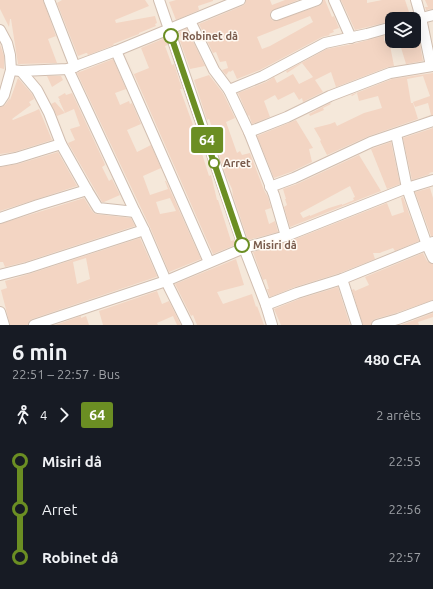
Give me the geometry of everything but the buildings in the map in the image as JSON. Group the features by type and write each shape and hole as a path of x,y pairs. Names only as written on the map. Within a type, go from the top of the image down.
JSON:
{"street":[{"path":"159,0 272,325"},
{"path":"16,71 71,68 169,30 240,0"},
{"path":"276,15 317,0"},
{"path":"334,0 351,38"},
{"path":"416,0 417,12"},
{"path":"51,1 71,68 135,212 188,325"},
{"path":"421,18 433,15"},
{"path":"190,21 214,70 229,90 248,132 274,195 286,236"},
{"path":"229,90 263,76 325,43 351,38 385,28"},
{"path":"248,132 287,117 330,96 390,73 432,66 421,29"},
{"path":"0,30 7,43 16,71 37,90 49,113 61,144 98,208 135,212"},
{"path":"116,51 209,262"},
{"path":"0,101 16,71"},
{"path":"270,187 294,178 371,142 433,121"},
{"path":"396,134 407,188 430,243 433,258"},
{"path":"0,161 16,158 61,144"},
{"path":"34,325 166,280 244,248 286,236 407,188 433,180"},
{"path":"0,218 87,190"},
{"path":"0,275 65,256 144,230"},
{"path":"266,305 342,278 430,243"},
{"path":"342,278 356,325"},
{"path":"377,325 433,306"},
{"path":"0,312 4,325"}],"shaded area":[{"path":"0,0 433,0 433,325 0,325"}],"bus line":[{"name":"64","path":"171,36 242,245"}],"place":[{"name":"Robinet dâ","path":"171,36"},
{"name":"Arret","path":"214,163"},
{"name":"Misiri dâ","path":"242,245"}]}
